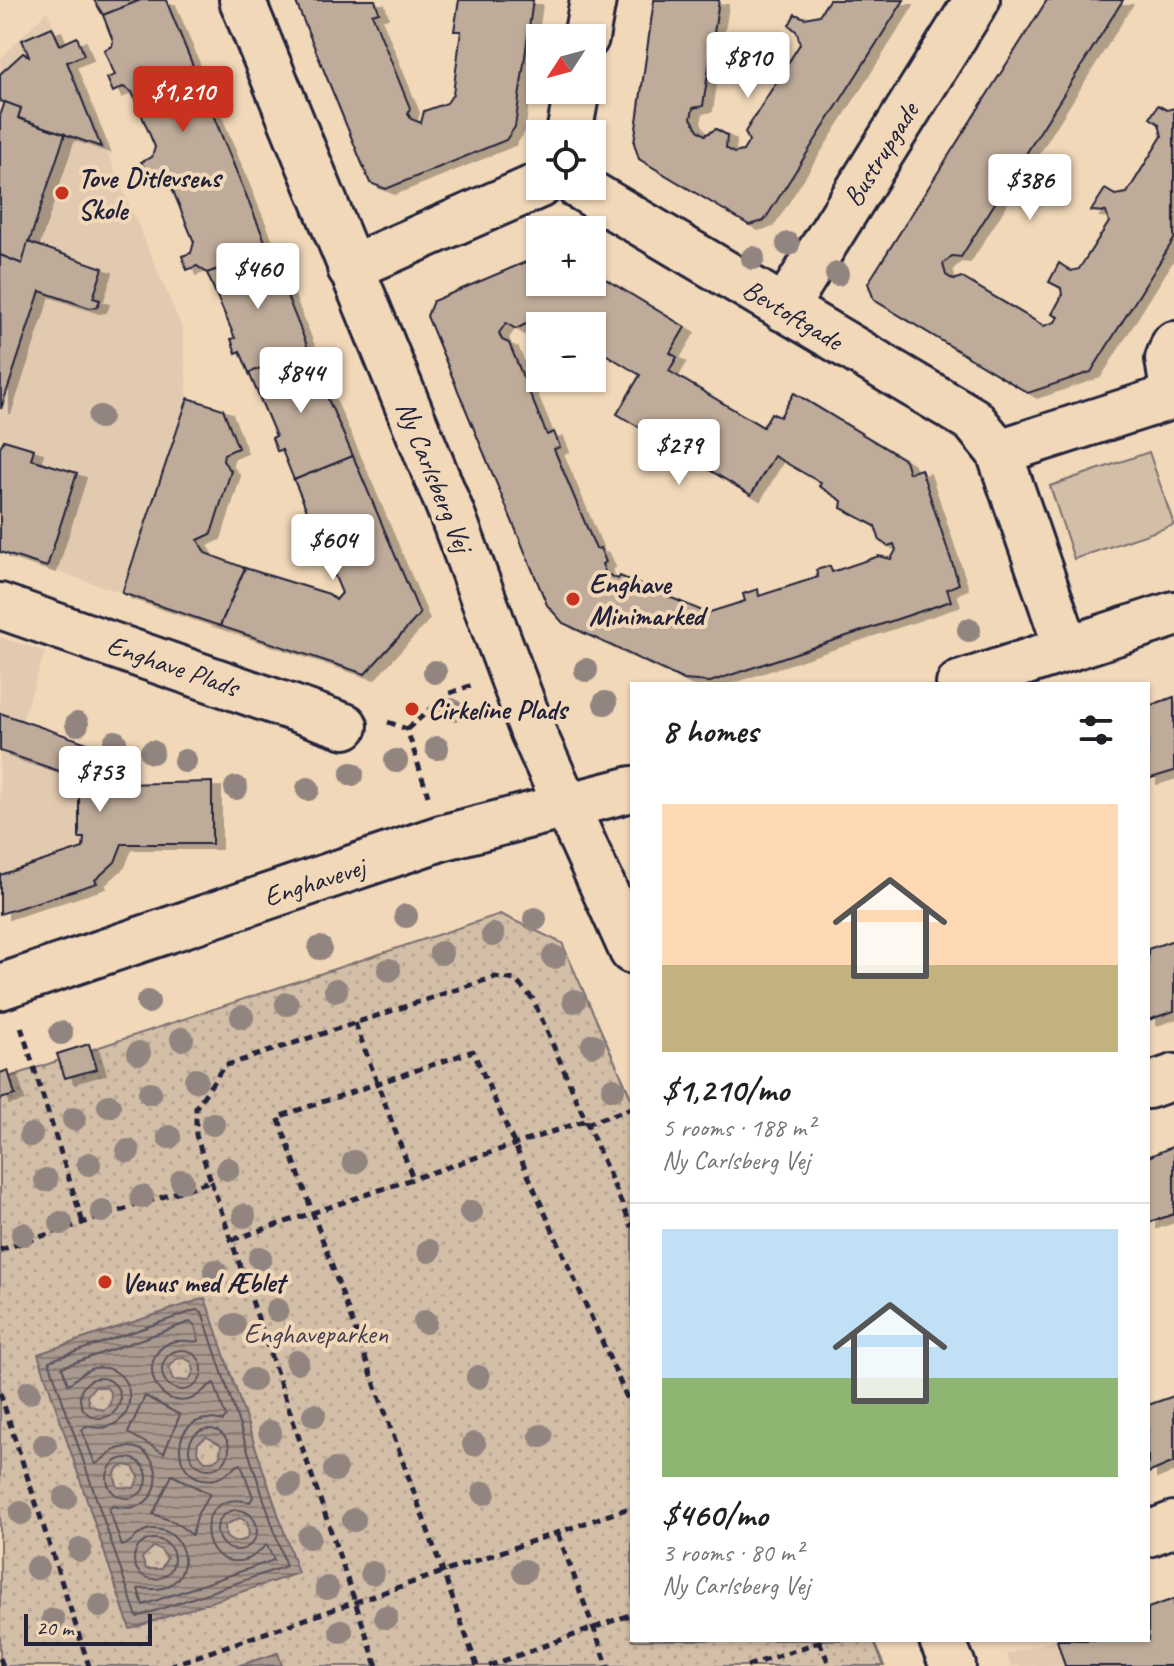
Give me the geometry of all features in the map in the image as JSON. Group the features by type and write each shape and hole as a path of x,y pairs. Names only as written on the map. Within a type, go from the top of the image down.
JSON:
{"street":[{"name":"Ny Carlsberg Vej","path":"242,0 453,517 533,732 630,947"},
{"path":"589,24 593,0"},
{"name":"Bustrupgade","path":"784,309 977,0"},
{"path":"350,268 526,191"},
{"name":"Bevtoftgade","path":"601,200 973,420 999,452 1067,649"},
{"path":"999,452 1174,396 1168,359 1174,344"},
{"name":"Enghave Plads","path":"0,606 345,726"},
{"path":"965,682 1174,614"},
{"name":"Enghavevej","path":"4,985 441,838 630,789"},
{"path":"1150,1085 1174,1077"},
{"path":"1150,1533 1174,1524"},
{"path":"943,1642 953,1666"}],"path":[{"path":"407,729 450,693 511,671"},
{"path":"345,726 353,708 407,729"},
{"path":"407,729 441,838"},
{"path":"377,1666 196,1135 196,1107 224,1066 495,977 515,980 533,999 630,1223"},
{"path":"4,985 83,1223"},
{"path":"355,1023 413,1179"},
{"path":"477,1666 278,1117 473,1051 630,1404"},
{"path":"232,1240 630,1109"},
{"path":"0,1250 211,1181"},
{"path":"0,1393 89,1666"},
{"path":"169,1666 630,1508"},
{"path":"558,1534 596,1627 608,1666"},
{"path":"489,1666 630,1615"},
{"path":"747,1666 818,1642"},
{"path":"821,1642 830,1666"},
{"path":"0,1658 3,1666"}],"shaded area":[{"name":"Tove Ditlevsens Skole","path":"47,11 182,328 188,398 122,593 0,552 0,59"},
{"path":"0,637 45,652 22,720 96,746 117,771 120,784 212,782 212,844 122,844 115,862 97,883 0,914"},
{"path":"1174,1599 1174,1666 1012,1666 1006,1654 1049,1642 1150,1642 1150,1607"}],"green space":[{"path":"1149,452 1174,525 1074,559 1050,486"},
{"name":"Enghaveparken","path":"500,914 562,943 630,1096 630,1642 874,1642 884,1666 0,1666 0,1080"}],"water":[{"path":"205,1298 298,1573 130,1629 38,1354","holes":["184,1358 191,1362 194,1370 189,1381 173,1380 169,1368 176,1359","94,1387 106,1387 111,1393 110,1405 103,1410 89,1405 87,1396","207,1437 221,1445 220,1456 213,1461 205,1461 197,1452 198,1443","125,1465 133,1467 139,1477 134,1488 118,1487 114,1476 117,1469","240,1518 247,1522 249,1534 245,1540 233,1542 226,1537 225,1525","153,1547 160,1549 167,1558 161,1569 146,1569 142,1558"]},
{"path":"278,1653 282,1666 237,1666"}],"building":[{"path":"94,0 141,0 103,15"},
{"path":"141,0 166,0 269,251 207,273 197,266 187,270 182,256 191,253 194,242 167,176 157,171 147,174 141,162 152,157 155,147 132,92 123,87 113,92 107,78 115,75 104,50 112,46 113,41 103,15"},
{"path":"295,0 375,0 379,12 372,14 410,108 408,114 411,119 421,123 424,111 447,103 453,94 461,31 454,31 459,0 533,0 530,24 526,24 526,49 515,127 506,140 386,189 370,183"},
{"path":"654,0 719,0 703,106 693,108 691,118 705,135 716,129 727,135 726,148 734,153 743,151 749,141 745,132 800,44 797,32 789,25 795,14 805,18 819,15 829,0 904,0 764,221 749,225 639,159 634,143"},
{"path":"1047,0 1123,0 961,257 952,256 943,264 946,275 954,280 961,277 1044,326 1055,322 1058,317 1052,314 1062,296 1061,288 1049,282 1059,263 1071,271 1079,269 1109,222 1106,212 1091,211 1105,189 1115,195 1127,193 1162,136 1159,124 1150,118 1158,105 1167,110 1174,108 1174,239 1091,372 1028,393 874,300 868,283"},
{"path":"52,27 60,45 77,37 84,55 67,62 101,147 18,118 21,108 0,101 0,74 23,53 29,56 22,40"},
{"path":"5,102 21,108 18,118 65,134 22,264 0,255 0,116"},
{"path":"28,242 103,268 93,298 100,300 97,307 90,308 40,291 1,409 0,255 22,264"},
{"path":"269,251 308,348 249,373 240,351 236,353 231,339 235,338 207,273"},
{"path":"526,262 526,296 606,296 606,279 685,327 670,353 677,357 669,371 763,427 771,413 780,417 794,393 905,460 909,473 921,469 959,584 947,589 951,601 710,682 684,680 563,623 547,605 427,316 433,301","holes":["526,312 606,312 606,354 640,375 617,414 751,495 774,456 821,483 819,486 842,501 841,508 875,526 880,541 888,546 894,544 896,550 891,559 879,556 832,572 830,566 816,570 818,577 759,596 758,589 743,594 745,601 707,613 620,576 618,579 606,574 602,564 606,562 600,548 596,549 554,449 560,447 554,432 547,435 529,392 526,392 526,384 509,343 502,340 499,333 506,323 516,329 526,324"]},
{"path":"306,349 353,456 294,480 282,450 277,451 272,438 276,436 249,373"},
{"path":"188,398 223,409 238,448 224,454 223,461 231,471 211,534 198,540 205,553 245,568 220,626 122,593"},
{"path":"4,440 34,449 31,459 77,473 47,567 0,552 0,447"},
{"path":"353,456 420,614 365,674 220,626 245,568 329,594 336,600 342,593 294,480"},
{"path":"1174,697 1174,771 1150,778 1150,705"},
{"path":"0,713 96,746 117,771 120,784 212,782 212,844 122,844 115,862 95,880 97,883 0,914 0,875 83,848 84,838 79,838 79,790 83,790 83,779 0,751"},
{"path":"1174,940 1174,1011 1150,1019 1150,948"},
{"path":"89,1044 97,1069 65,1078 57,1054"},
{"path":"8,1070 15,1095 0,1099 0,1073"},
{"path":"1174,1146 1174,1214 1150,1222 1150,1156"},
{"path":"1174,1396 1174,1462 1150,1472 1150,1404"},
{"path":"1174,1599 1174,1666 1065,1666 1058,1642 1150,1642 1150,1607"}],"place":[{"name":"Tove Ditlevsens Skole","path":"62,193"},
{"name":"Enghave Minimarked","path":"573,599"},
{"name":"Cirkeline Plads","path":"412,709"},
{"name":"Venus med Æblet","path":"105,1282"}]}
